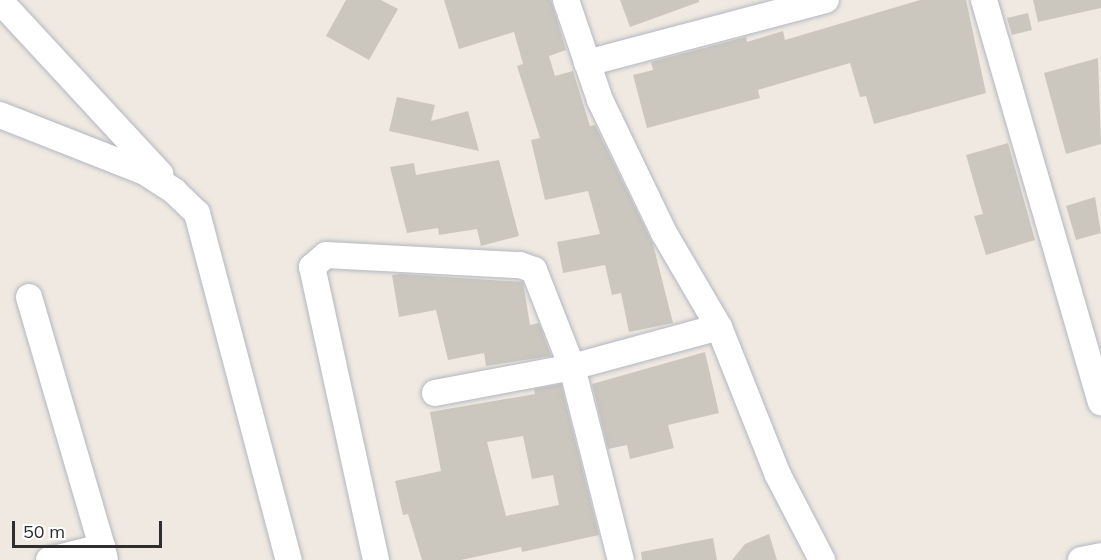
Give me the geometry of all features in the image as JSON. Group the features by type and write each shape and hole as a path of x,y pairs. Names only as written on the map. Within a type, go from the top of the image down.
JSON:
{"street":[{"path":"566,0 600,100 664,233 719,327 778,474 822,560"},
{"path":"587,63 758,8 826,0"},
{"path":"984,0 1101,402"},
{"path":"0,1 197,213 289,560"},
{"path":"0,115 145,172 174,191 197,213"},
{"path":"376,560 333,377 312,267 317,260 326,255 429,259 534,270 572,367 621,560"},
{"path":"29,297 104,554 49,560"},
{"path":"435,393 572,367 719,327"},
{"path":"1081,560 1101,556"}],"building":[{"path":"346,0 381,0 398,9 369,60 326,36"},
{"path":"444,0 551,0 566,50 549,56 555,76 573,71 590,126 595,125 653,244 673,323 629,332 621,293 612,295 605,265 563,273 557,242 600,234 588,191 545,200 531,140 540,138 517,66 523,64 514,32 459,49"},
{"path":"620,0 699,0 699,2 630,27"},
{"path":"920,0 966,0 986,93 874,124 866,96 860,97 850,63 758,90 760,98 647,128 633,75 653,70 651,62 746,37 747,42 783,31 785,40"},
{"path":"1033,0 1101,0 1101,8 1038,22"},
{"path":"1028,13 1032,30 1012,35 1007,18"},
{"path":"1098,58 1101,144 1066,154 1044,73"},
{"path":"397,97 435,105 431,121 468,111 479,151 389,131"},
{"path":"1008,143 1035,240 986,255 974,216 983,214 966,155"},
{"path":"499,160 519,236 481,246 477,229 439,235 438,228 407,233 390,167 414,163 416,175"},
{"path":"1095,197 1101,233 1076,240 1066,206"},
{"path":"392,275 523,282 530,325 539,323 551,356 486,366 484,353 448,360 436,310 399,317"},
{"path":"705,352 719,413 668,425 674,448 630,459 627,445 608,449 592,384"},
{"path":"561,384 599,535 522,552 521,547 461,560 422,560 408,514 403,515 395,481 441,471 430,412 535,394 534,389","holes":["523,436 532,479 553,475 559,505 506,516 487,442"]},
{"path":"769,534 777,560 732,560 745,544"},
{"path":"713,538 717,560 642,560 641,552"}]}
